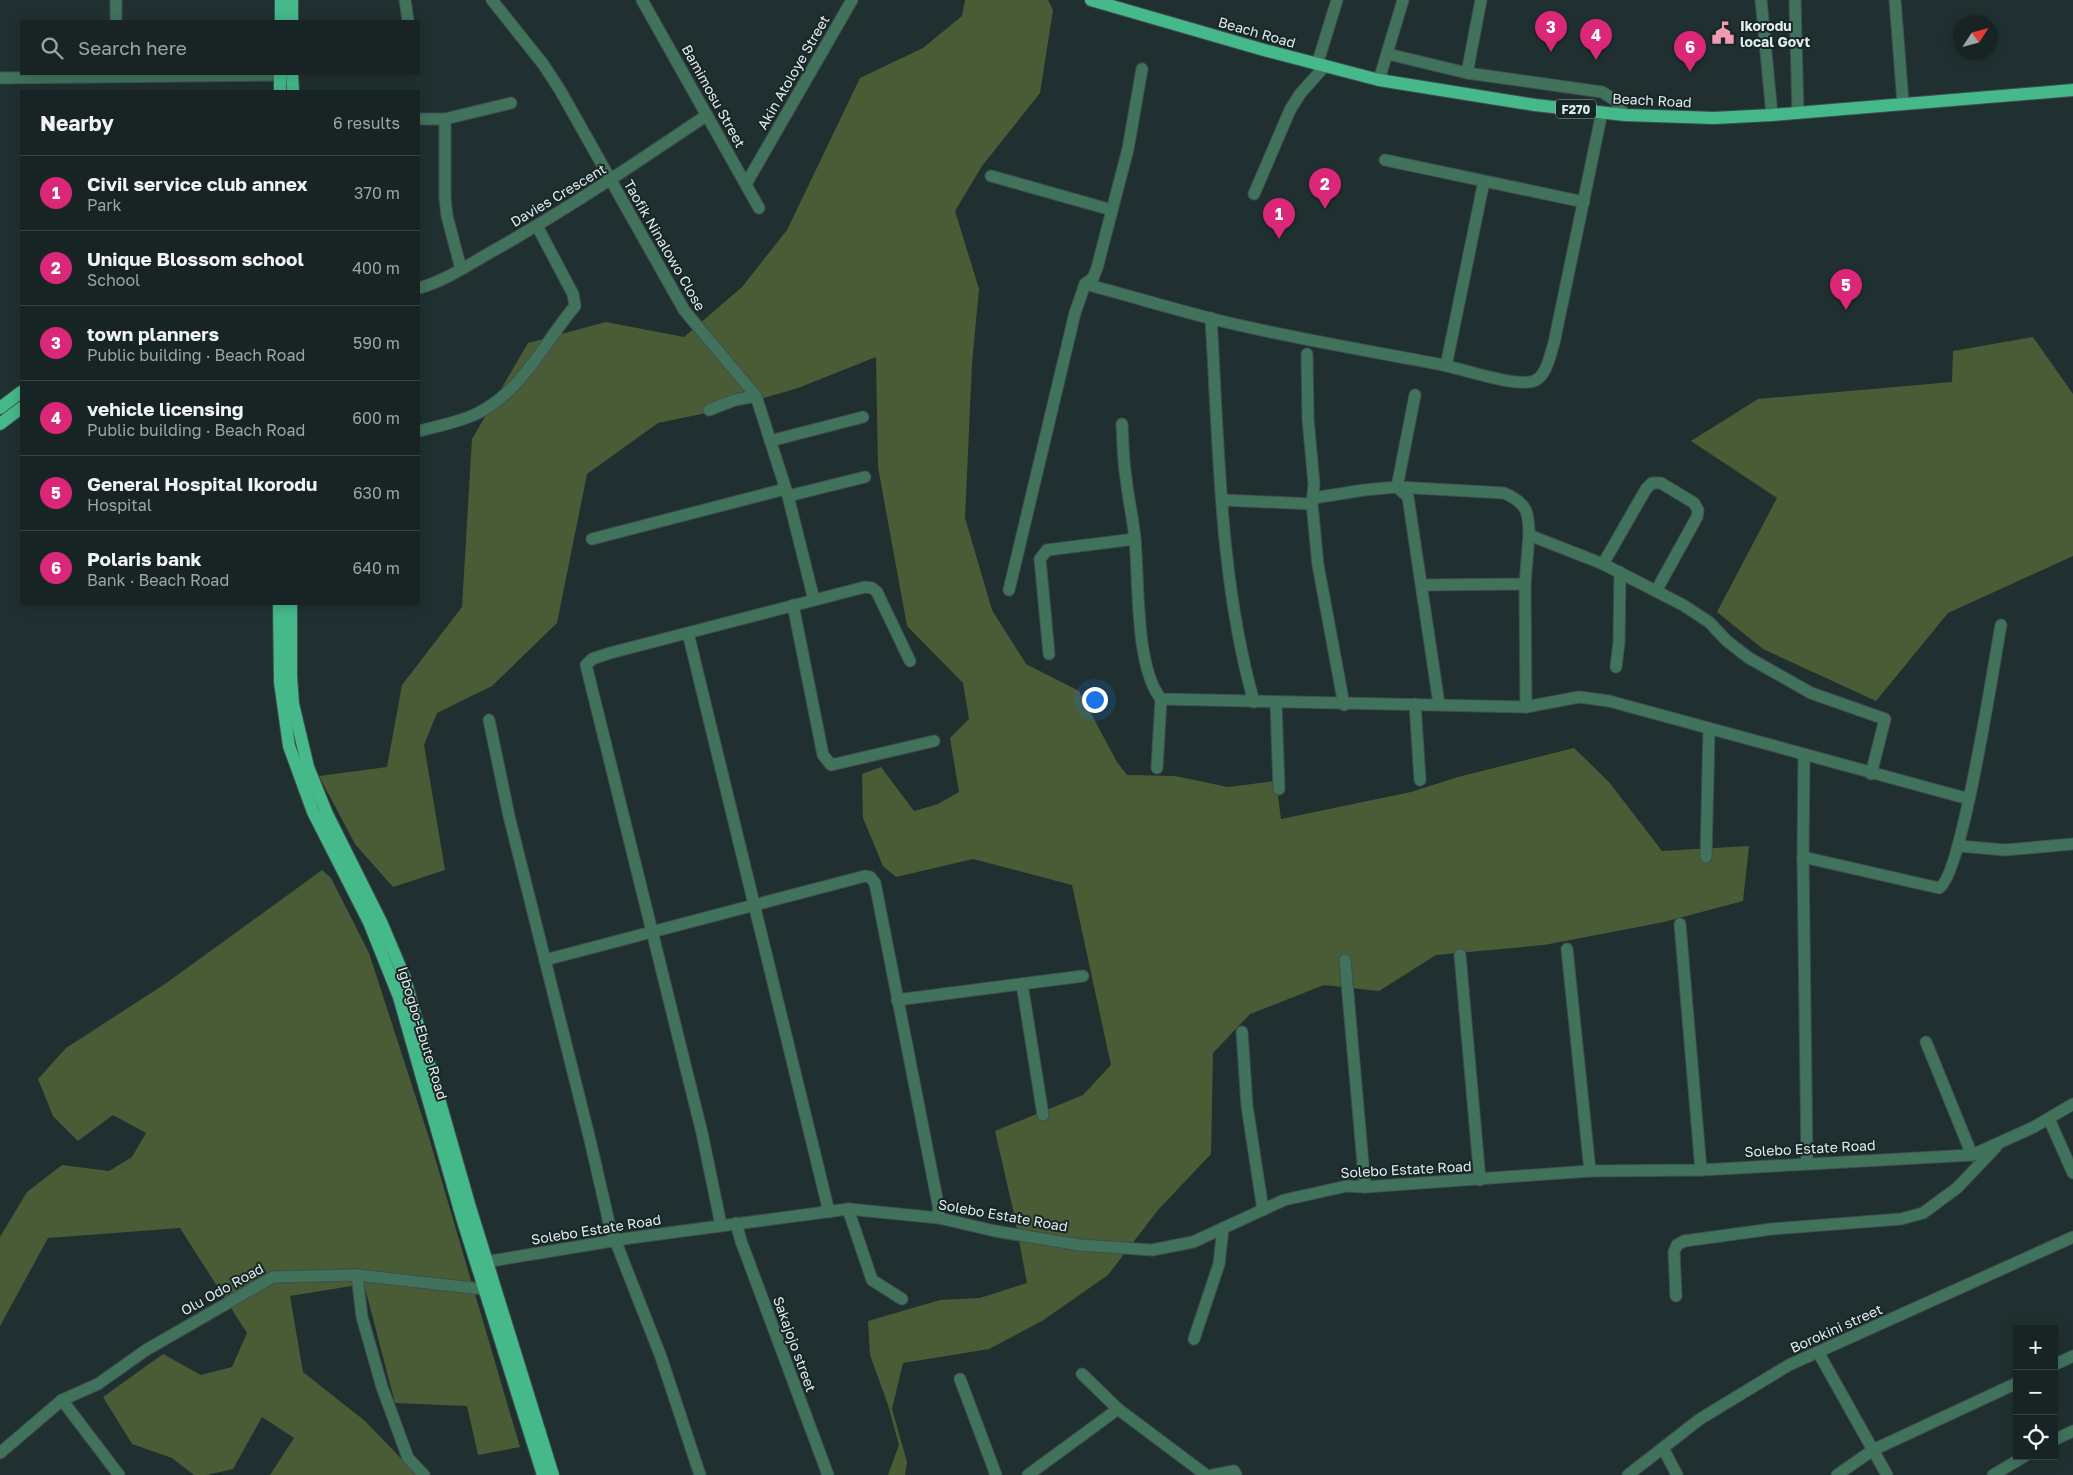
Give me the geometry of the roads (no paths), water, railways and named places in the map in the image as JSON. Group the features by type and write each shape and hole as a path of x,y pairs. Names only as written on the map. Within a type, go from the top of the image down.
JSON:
{"main road":[{"path":"281,0 281,20"},
{"path":"292,0 292,20"},
{"name":"Beach Road","path":"1091,0 1117,3 1321,66 1379,80 1534,105 1625,115 1714,118 1772,115 2073,90"},
{"path":"280,90 284,75"},
{"path":"284,75 292,90"},
{"path":"0,408 20,393"},
{"path":"0,424 20,409"},
{"name":"Igbogbo-Ebute Road","path":"279,605 280,682 289,746 313,812 369,922 399,996 491,1290 553,1475"},
{"name":"Igbogbo-Ebute Road","path":"291,605 293,704 308,767 327,814 382,924 404,976 482,1262"},
{"name":"Igbogbo-Ebute Road","path":"491,1290 543,1475"}],"street":[{"path":"116,0 116,20"},
{"path":"405,0 408,20"},
{"name":"Taofik Ninalowo Close","path":"492,0 543,64 684,310 756,396 787,492 814,600"},
{"name":"Bamimosu Street","path":"642,0 759,208"},
{"name":"Akin Atoloye Street","path":"746,184 852,0"},
{"path":"1254,194 1290,110 1321,66 1337,0"},
{"path":"1379,80 1403,0"},
{"path":"1467,73 1481,0"},
{"path":"1761,0 1772,115"},
{"path":"1794,0 1798,113"},
{"path":"1895,0 1903,103"},
{"path":"1388,54 1467,73 1602,92 1615,100 1625,115"},
{"path":"1009,590 1075,313 1085,284 1093,278 1128,150 1142,69"},
{"path":"0,78 201,75"},
{"path":"420,119 445,119 511,103"},
{"path":"1085,284 1211,318 1446,366 1491,378 1524,382 1535,381 1544,373 1554,344 1602,112"},
{"name":"Davies Crescent","path":"420,288 433,284 537,226 610,182 707,115"},
{"path":"445,119 445,198 447,216 461,269"},
{"path":"1385,160 1584,202"},
{"path":"991,176 1112,210"},
{"path":"1446,366 1484,181"},
{"path":"420,431 477,414 506,394 518,382 575,306 573,294 537,226"},
{"path":"1211,318 1222,500 1231,600 1242,658 1254,702"},
{"path":"1308,354 1308,419 1313,466 1313,501 1319,573 1344,704"},
{"path":"1398,487 1415,394"},
{"path":"709,410 735,400 756,396"},
{"path":"770,441 863,417"},
{"path":"1122,424 1125,476 1135,539 1137,598 1147,672 1153,690 1161,699 1157,768"},
{"path":"592,539 787,492 866,477"},
{"path":"1603,564 1646,489 1652,483 1661,483 1694,503 1698,510 1698,517 1656,591"},
{"path":"1222,500 1313,501 1364,490 1398,487 1504,493 1514,498 1529,514 1525,584 1526,706"},
{"path":"1398,487 1408,497 1439,704"},
{"path":"1529,535 1603,564 1683,605 1709,622 1727,641 1749,658 1780,677 1811,693 1884,719 1871,774"},
{"path":"1049,654 1040,559 1042,554 1046,550 1135,539"},
{"path":"1616,667 1620,572"},
{"path":"1422,585 1525,584"},
{"path":"721,1225 702,1133 586,665 592,659 610,653 865,587 872,588 877,592 910,661"},
{"path":"793,605 823,755 831,765 934,741"},
{"path":"1803,857 1837,863 1938,888 1945,884 1959,846 2001,625"},
{"path":"688,633 829,1212"},
{"path":"1161,699 1276,703 1526,706 1579,698 1609,701 1804,756 1969,799"},
{"path":"1276,703 1279,789"},
{"path":"1415,704 1420,780"},
{"path":"489,720 509,816 610,1227 661,1357 700,1475"},
{"path":"1706,857 1709,730"},
{"path":"1804,756 1803,857 1807,1163"},
{"path":"1959,846 2005,850 2073,844"},
{"path":"545,960 865,876 870,877 875,884 938,1204 938,1218"},
{"path":"1680,924 1701,1170"},
{"path":"1567,949 1590,1171"},
{"path":"1460,955 1480,1180"},
{"path":"1345,960 1366,1187"},
{"path":"897,1000 1083,976"},
{"path":"1022,984 1043,1114"},
{"path":"1242,1032 1248,1106 1263,1210"},
{"path":"1926,1042 1972,1154"},
{"name":"Solebo Estate Road","path":"482,1262 615,1240 848,1209 938,1218 1080,1245 1152,1250 1192,1242 1284,1200 1347,1186 1366,1187 1480,1180 1590,1171 1701,1170 1972,1154 1999,1144 2049,1119 2073,1104"},
{"path":"2049,1119 2073,1173"},
{"path":"1676,1296 1674,1252 1676,1245 1684,1241 1772,1229 1901,1219 1922,1213 1957,1188 1999,1144"},
{"path":"848,1209 872,1280 902,1299"},
{"name":"Sakajojo street","path":"736,1223 741,1242 828,1475"},
{"path":"1194,1340 1219,1264 1223,1228"},
{"name":"Borokini street","path":"1628,1475 1721,1406 1789,1365 2073,1237"},
{"path":"357,1275 362,1317 382,1387 408,1458 424,1475"},
{"name":"Olu Odo Road","path":"0,1453 62,1400 98,1384 146,1350 273,1277 357,1275 491,1290"},
{"path":"1818,1352 1887,1475"},
{"path":"2058,1363 2073,1356"},
{"path":"1082,1374 1118,1409 1206,1475"},
{"path":"960,1379 996,1475"},
{"path":"1837,1475 1873,1450 2013,1385"},
{"path":"62,1400 119,1475"},
{"path":"1028,1475 1118,1409"},
{"path":"2058,1438 2073,1431"},
{"path":"1663,1448 1677,1475"},
{"path":"1993,1475 2018,1460"},
{"path":"1213,1475 1234,1472 1236,1475"}],"place":[{"name":"Ikorodu local Govt","path":"1723,33"},
{"name":"town planners","path":"1551,52"},
{"name":"vehicle licensing","path":"1596,60"},
{"name":"Polaris bank","path":"1690,72"},
{"name":"Unique Blossom school","path":"1325,209"},
{"name":"Civil service club annex","path":"1279,239"},
{"name":"General Hospital Ikorodu","path":"1846,310"}]}
